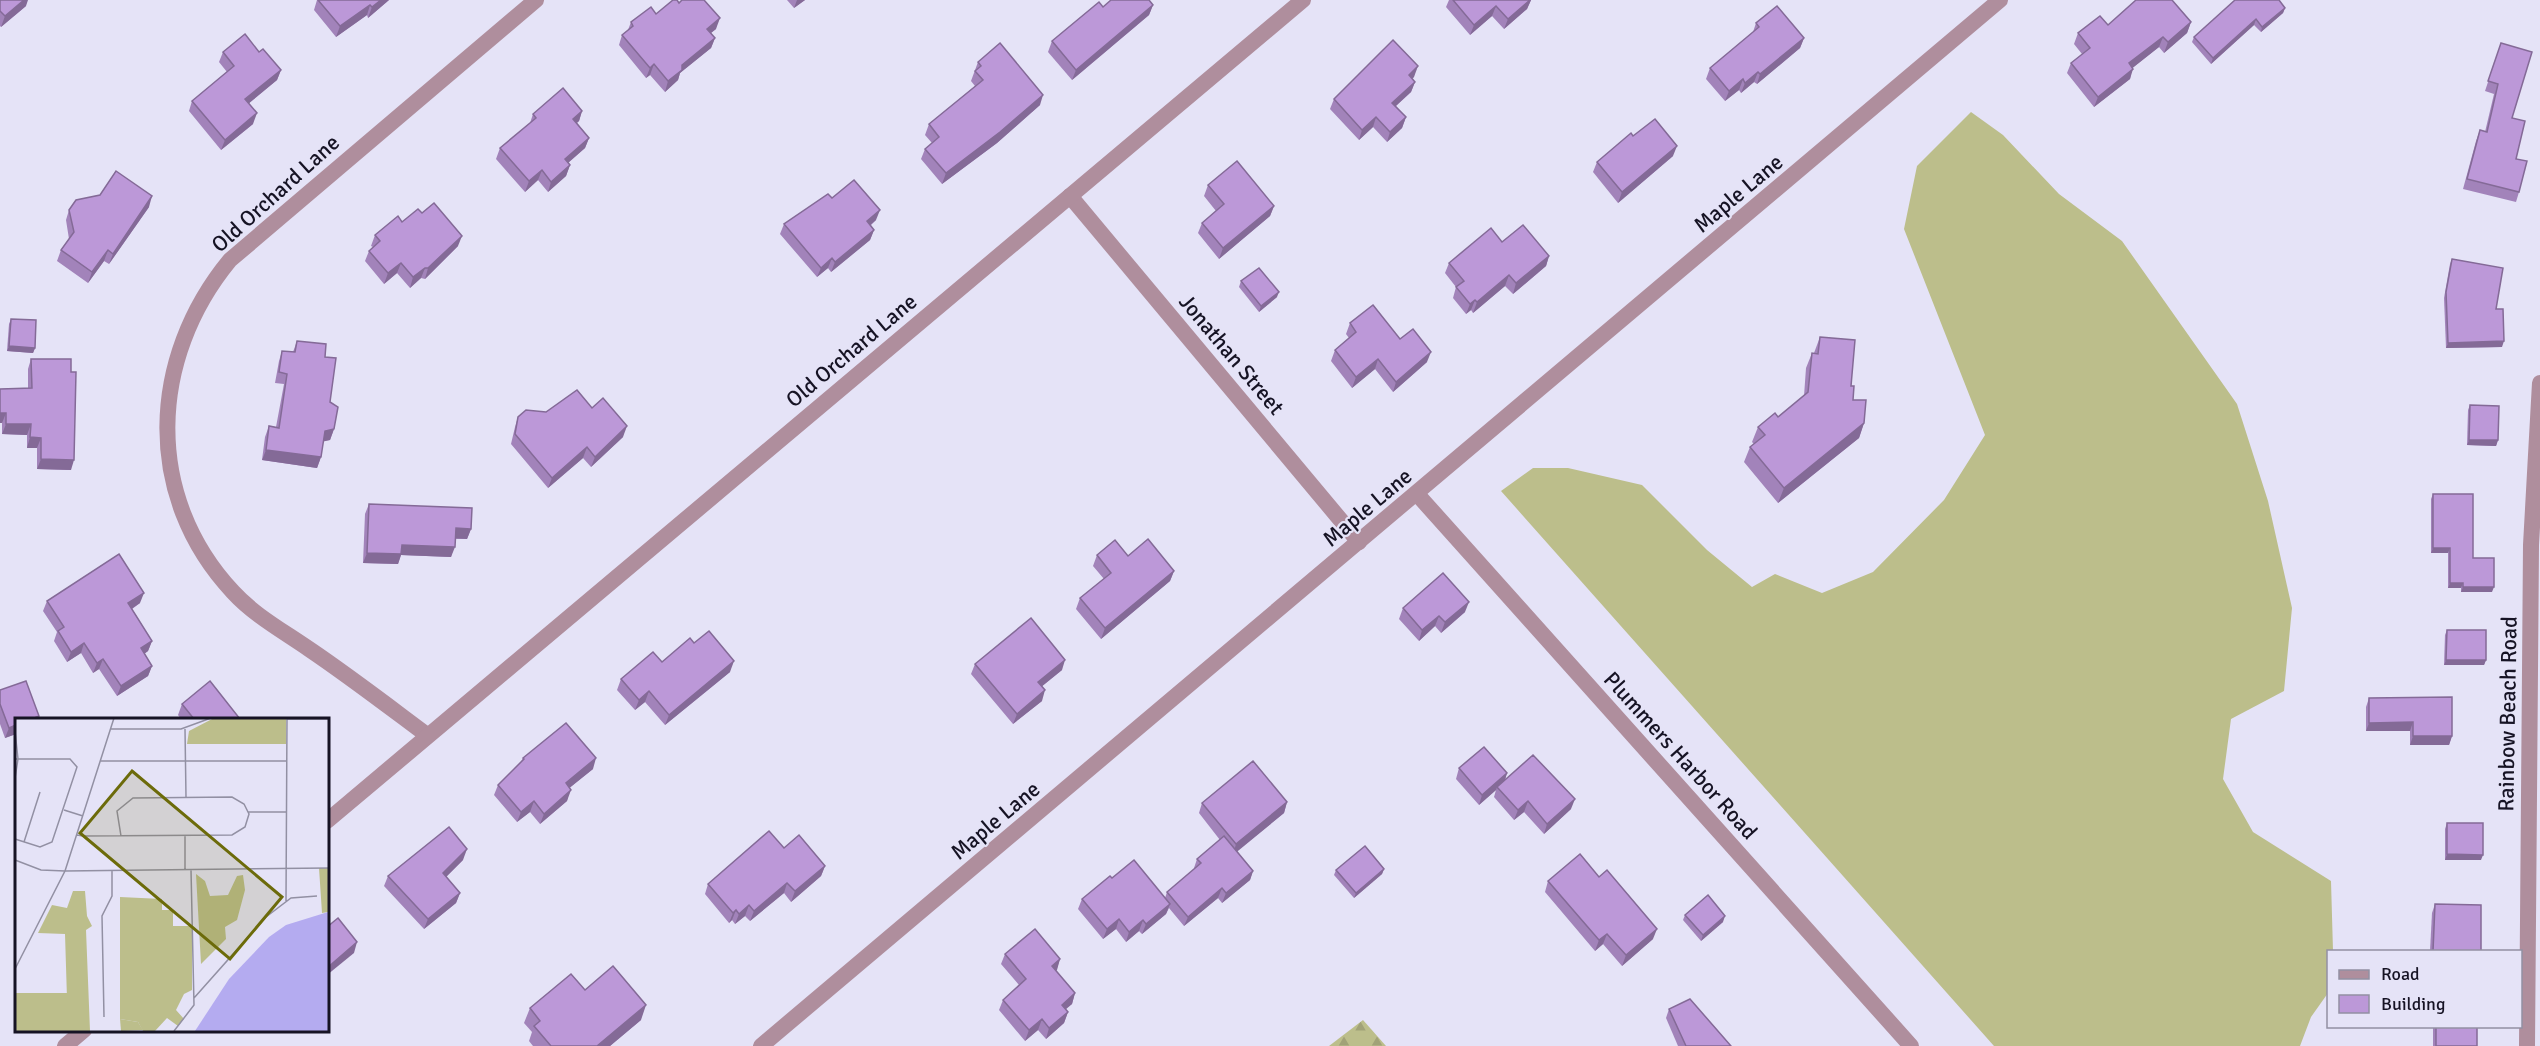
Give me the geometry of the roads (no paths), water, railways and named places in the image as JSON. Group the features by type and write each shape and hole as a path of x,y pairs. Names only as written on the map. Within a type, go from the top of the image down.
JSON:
{"street":[{"name":"Old Orchard Lane","path":"427,735 251,609 215,570 185,517 176,487 167,442 167,395 188,324 214,279 230,260 536,0"},
{"name":"Old Orchard Lane","path":"328,820 1303,0"},
{"name":"Maple Lane","path":"761,1046 2000,0"},
{"name":"Jonathan Street","path":"1070,196 1359,542"},
{"name":"Rainbow Beach Road","path":"2527,1046 2531,545 2540,383"},
{"name":"Plummers Harbor Road","path":"1417,494 1911,1046"},
{"path":"65,1046 82,1031"}]}
